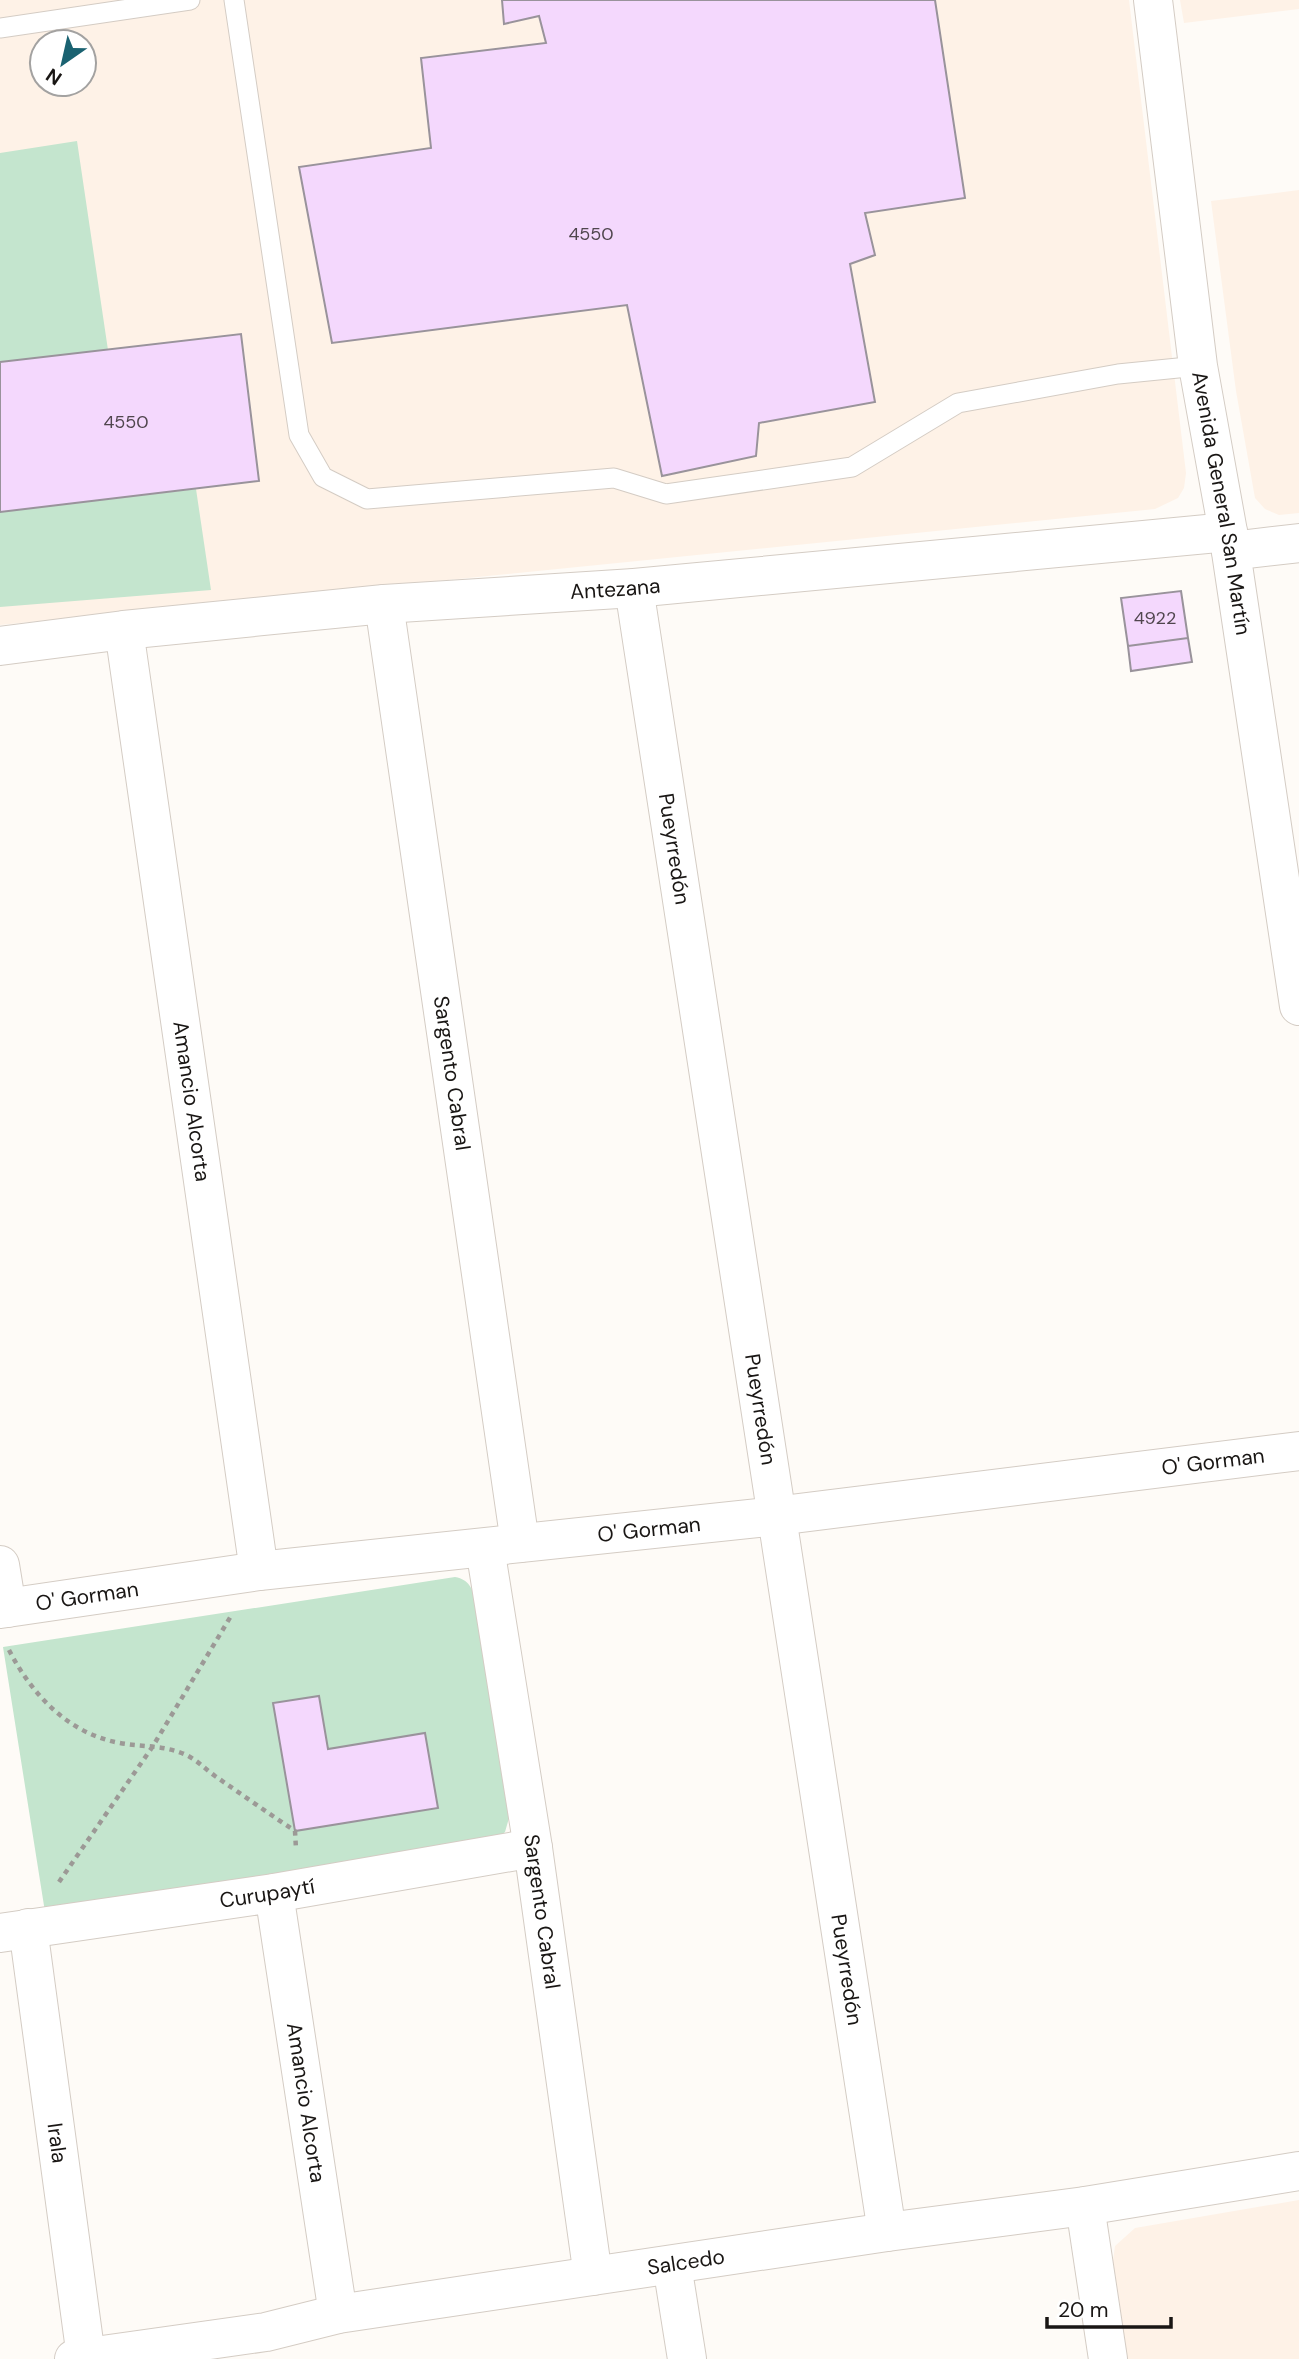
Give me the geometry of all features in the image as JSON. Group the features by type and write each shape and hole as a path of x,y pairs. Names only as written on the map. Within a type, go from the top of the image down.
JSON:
{"street":[{"name":"Avenida General San Martín","path":"1153,0 1198,366 1230,541 1299,1006"},
{"name":"Antezana","path":"0,646 124,630 384,604 634,588 1230,541 1299,543"},
{"name":"Pueyrredón","path":"634,588 887,2232"},
{"name":"Sargento Cabral","path":"384,604 503,1546 533,1848 593,2276"},
{"name":"Amancio Alcorta","path":"124,630 259,1571"},
{"name":"O' Gorman","path":"3,1608 259,1571 776,1516 1299,1451"},
{"path":"0,1565 3,1608"},
{"name":"Curupaytí","path":"14,1930 274,1893 533,1848"},
{"name":"Amancio Alcorta","path":"274,1893 338,2314"},
{"name":"Irala","path":"14,1930 80,2358"},
{"name":"Salcedo","path":"80,2358 268,2345 338,2314 887,2232 1085,2206 1299,2171"},
{"path":"1085,2206 1108,2359"},
{"path":"672,2265 687,2359"}],"lane":[{"path":"0,28 190,0"},
{"path":"234,0 299,435 323,477 368,499 614,478 667,494 852,467 958,403 1118,374 1198,366"}],"path":[{"path":"14,1930 153,1746 259,1571"},
{"path":"3,1608 5,1642 20,1672 55,1712 88,1734 123,1744 164,1747 199,1762 295,1831"}],"shaded area":[{"path":"0,0 1129,0 1186,473 1184,488 1178,498 1155,509 0,625"},
{"path":"1180,0 1299,0 1299,9 1184,23"},
{"path":"1299,190 1299,513 1279,515 1265,509 1255,498 1236,391 1211,201"},
{"path":"1299,2200 1299,2359 1126,2359 1111,2276 1115,2246 1135,2228"}],"green space":[{"path":"77,141 108,350 0,362 0,153"},
{"path":"196,489 211,590 0,607 0,512"},
{"path":"455,1577 467,1582 477,1601 509,1818 505,1832 496,1840 45,1912 3,1647"}],"building":[{"path":"502,0 935,0 965,198 865,213 875,255 850,264 875,402 759,423 756,456 662,476 627,305 332,343 299,167 431,148 421,58 546,43 539,16 504,24"},
{"path":"241,334 259,481 0,512 0,362"},
{"path":"1181,591 1188,638 1128,646 1121,598"},
{"path":"1188,638 1192,662 1131,671 1128,646"},
{"path":"319,1696 328,1749 425,1733 438,1808 295,1831 273,1703"}]}
